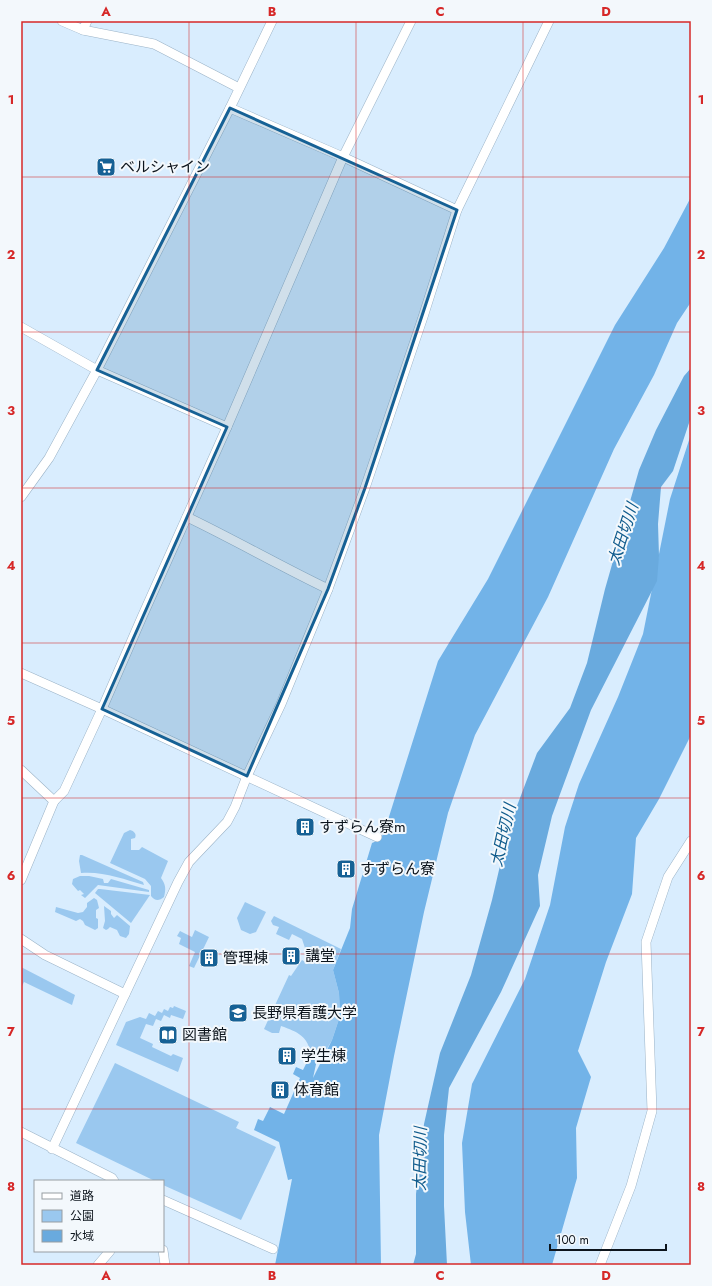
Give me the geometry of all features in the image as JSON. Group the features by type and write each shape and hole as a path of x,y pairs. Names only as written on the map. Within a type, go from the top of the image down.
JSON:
{"street":[{"path":"62,21 83,30 154,44 239,88"},
{"path":"83,30 87,21"},
{"path":"21,497 50,458 97,370 230,108 272,21"},
{"path":"21,880 54,801 64,791 102,709 227,427 343,157 411,21"},
{"path":"52,1149 178,882 189,862 227,822 281,704 328,589 365,488 423,318 456,210 549,21"},
{"path":"230,108 343,157 456,210"},
{"path":"21,327 97,370 227,427"},
{"path":"187,517 237,541 286,569 328,589"},
{"path":"21,673 102,709 376,837"},
{"path":"21,770 54,801"},
{"path":"600,1265 631,1186 652,1111 646,942 668,877 691,841"},
{"path":"21,939 45,956 125,994"},
{"path":"21,1132 115,1180"},
{"path":"164,1200 273,1249"},
{"path":"98,1265 109,1252"},
{"path":"163,1252 165,1265"}],"highlighted area":[{"path":"230,108 457,210 365,488 328,589 247,776 102,709 227,427 97,370"}],"green space":[{"path":"130,830 136,835 135,838 131,839 131,850 139,850 142,847 168,861 161,878 165,885 164,897 160,899 156,900 151,896 151,886 145,879 110,863 124,833"},
{"path":"80,855 143,882 144,885 105,874 81,873 79,861"},
{"path":"80,876 103,879 104,883 108,883 111,879 149,890 149,892 98,885 85,898 81,895 84,894 80,890 78,891 72,884 73,879"},
{"path":"98,889 150,895 131,923 95,893"},
{"path":"94,898 97,900 99,908 96,910 98,928 95,930 85,925 80,919 76,921 55,912 56,907 78,913 83,912 87,907 87,903"},
{"path":"245,902 266,912 256,932 250,934 241,930 237,918"},
{"path":"104,906 111,911 114,918 117,915 130,926 129,934 126,938 120,936 117,930 110,927 106,930 103,928 105,921"},
{"path":"274,916 341,949 333,970 339,993 340,1016 332,1040 324,1054 311,1055 305,1039 292,1030 281,1026 279,1033 272,1033 264,1029 289,975 291,976 302,960 305,962 308,957 302,939 292,934 289,940 276,934 279,927 273,925 271,921"},
{"path":"195,930 209,937 194,968 189,966 195,952 179,944 181,938 177,936 180,931 192,937"},
{"path":"21,967 75,995 72,1005 24,982 21,988"},
{"path":"174,1006 186,1011 183,1019 171,1015 170,1018 164,1015 161,1021 156,1019 153,1026 146,1024 140,1038 153,1044 152,1047 171,1056 173,1054 183,1058 178,1072 116,1045 126,1022 140,1017 146,1019 149,1013 155,1016 158,1011 162,1013 164,1009 168,1011 170,1007 173,1008"},
{"path":"115,1063 239,1122 236,1128 276,1147 241,1220 164,1185 164,1180 153,1180 76,1143"}],"shaded area":[{"path":"691,197 691,302 677,323 654,375 614,449 548,597 475,735 448,813 424,912 379,1135 381,1265 275,1265 292,1179 288,1180 279,1142 254,1130 258,1119 263,1121 270,1107 284,1114 300,1078 293,1074 296,1067 303,1070 307,1062 306,1055 318,1055 313,1078 332,1040 340,1016 339,993 333,970 350,928 352,909 372,843 381,839 387,823 438,661 488,579 615,325 664,248"},
{"path":"691,434 691,735 659,799 636,838 632,894 606,962 578,1051 591,1077 576,1128 577,1178 552,1265 471,1265 465,1212 462,1143 472,1084 525,979 550,905 565,827 579,784 618,697 643,634 670,499"}],"water":[{"name":"太田切川","path":"691,368 691,417 673,471 661,487 658,524 659,556 657,581 591,710 552,816 538,875 540,906 501,992 449,1088 444,1135 444,1206 447,1265 413,1265 416,1254 416,1194 424,1124 440,1053 471,975 492,900 509,827 537,753 570,708 587,663 605,589 639,470 656,430 684,376"}],"place":[{"name":"ベルシャイン","path":"106,167"},
{"name":"すずらん寮m","path":"305,827"},
{"name":"すずらん寮","path":"346,869"},
{"name":"講堂","path":"291,956"},
{"name":"管理棟","path":"209,958"},
{"name":"長野県看護大学","path":"238,1013"},
{"name":"図書館","path":"168,1035"},
{"name":"学生棟","path":"287,1056"},
{"name":"体育館","path":"280,1090"}]}
